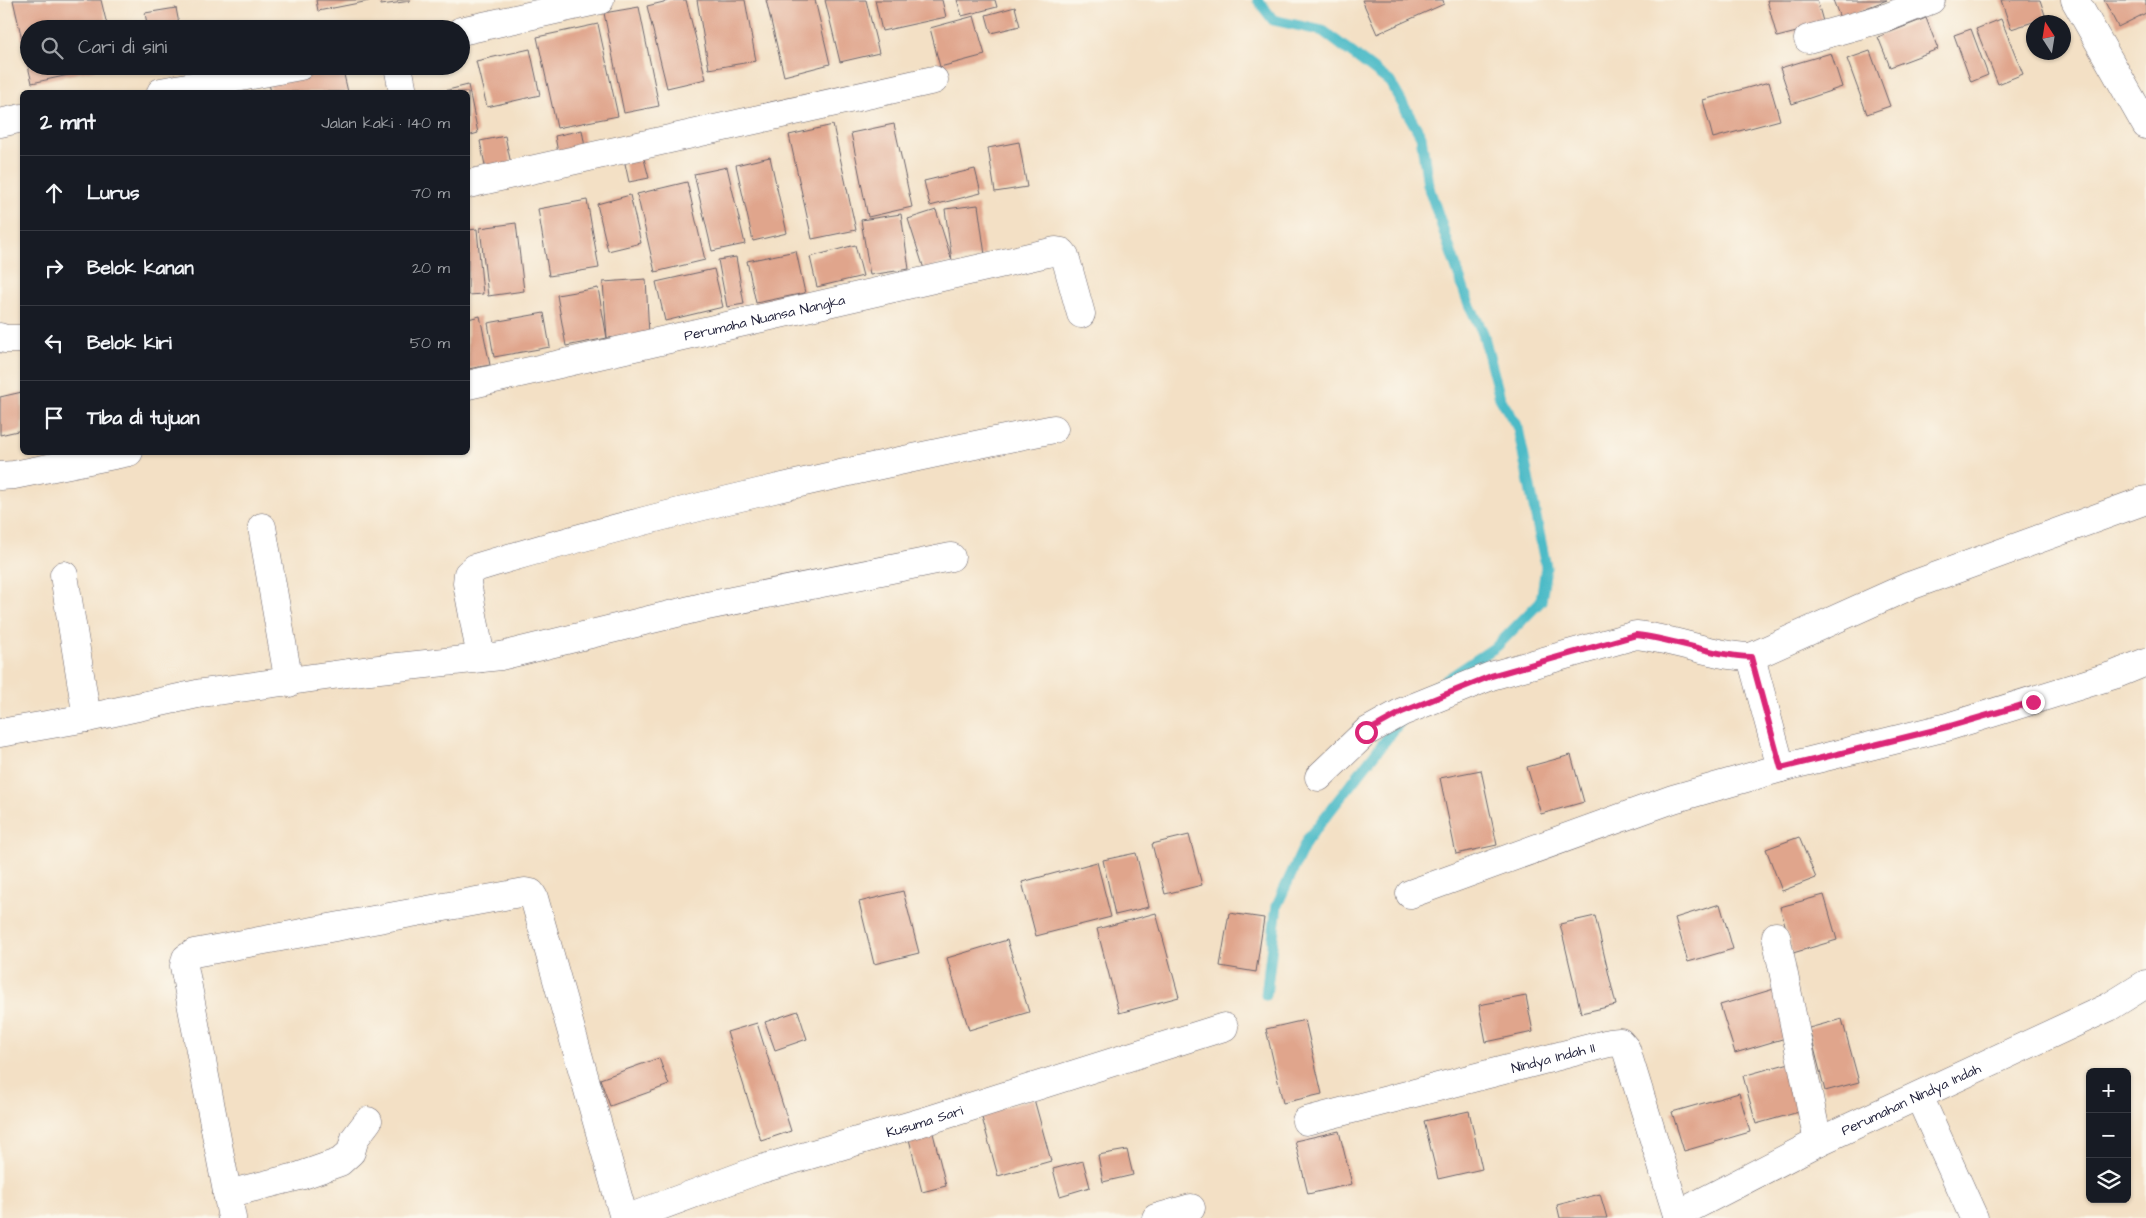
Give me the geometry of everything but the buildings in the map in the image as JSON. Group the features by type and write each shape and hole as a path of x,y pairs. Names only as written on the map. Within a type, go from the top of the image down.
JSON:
{"street":[{"path":"1808,39 1888,17 1931,0"},
{"path":"2075,0 2146,125"},
{"path":"470,29 589,1"},
{"path":"171,90 252,75"},
{"path":"400,75 403,90"},
{"path":"470,184 934,80"},
{"path":"0,122 20,118"},
{"name":"Perumaha Nuansa Nangka","path":"470,385 1056,251 1062,252 1065,256 1082,314"},
{"path":"0,337 4,339 20,339"},
{"path":"481,658 467,583 468,574 475,568 561,542 733,500 904,459 1054,429"},
{"path":"0,476 14,475 114,455"},
{"path":"1319,777 1366,732 1402,712 1491,676 1595,645 1636,635 1666,639 1736,656 1751,657 1907,587 2146,500"},
{"path":"262,527 288,683"},
{"path":"0,733 87,718 202,693 288,683 370,670 500,656 702,607 951,557"},
{"path":"64,575 87,718"},
{"path":"1751,657 1781,768"},
{"path":"1410,894 1674,799 1781,768 1947,727 2114,675 2146,662"},
{"path":"368,1121 355,1138 351,1152 340,1162 300,1176 230,1206 184,966 186,958 194,953 528,892 534,898 626,1218"},
{"path":"1776,936 1818,1142"},
{"name":"Perumahan Nindya Indah","path":"1678,1217 1818,1142 2109,1007 2146,984"},
{"name":"Kusuma Sari","path":"626,1218 758,1170 929,1120 1224,1027"},
{"name":"Nindya Indah II","path":"1306,1121 1609,1043 1620,1042 1626,1050 1678,1217"},
{"path":"1919,1096 1974,1218"},
{"path":"1156,1218 1191,1208"}],"waterway":[{"path":"1258,0 1273,20 1323,31 1390,82 1421,136 1428,185 1468,302 1483,333 1500,398 1518,428 1546,567 1541,601 1497,646 1433,689"},
{"path":"1266,995 1277,905 1307,840 1399,723"}],"route":[{"path":"1366,732 1402,712 1439,695 1491,676 1616,639 1636,635 1679,642 1736,656 1751,657 1781,768 1947,727 2033,702"}]}
